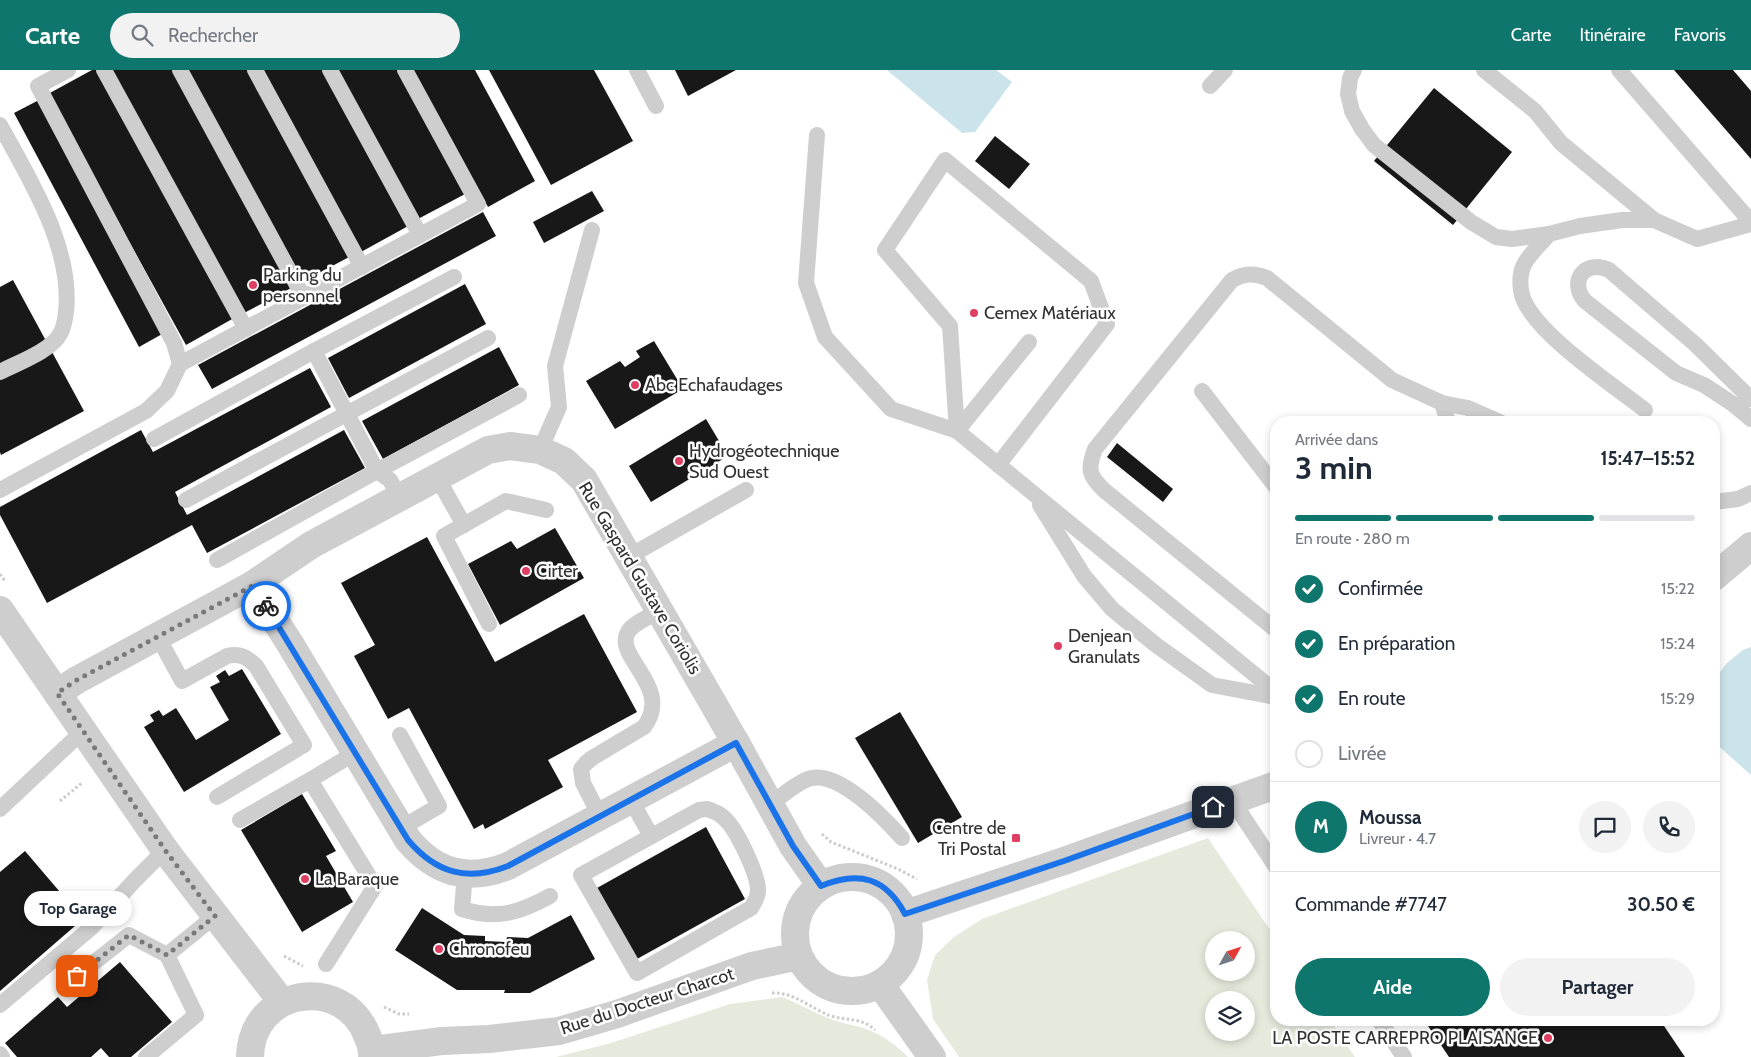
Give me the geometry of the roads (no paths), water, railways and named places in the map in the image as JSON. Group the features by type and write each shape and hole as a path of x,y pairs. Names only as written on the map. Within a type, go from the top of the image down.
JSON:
{"street":[{"name":"Rue Gaspard Gustave Coriolis","path":"57,693 77,680 252,586 311,545 488,450 510,446 540,450 564,461 584,480 736,743 793,846 821,886"},
{"path":"1720,572 1751,546"},
{"path":"252,586 289,642 401,828 418,851 430,861 443,868 466,874 482,874 508,866 736,743"},
{"path":"0,610 165,850 282,1002"},
{"path":"905,914 1064,861 1270,787"},
{"path":"853,877 870,880 885,888 897,899 905,914 909,930 908,946 902,961 893,974 880,984 862,990 843,991 825,984 810,972 800,956 795,941 796,925 800,910 809,896 821,886 836,879 853,877"},
{"name":"Rue du Docteur Charcot","path":"373,1053 442,1041 489,1039 559,1031 617,1014 752,966 800,956"},
{"path":"880,984 932,1057"},
{"path":"250,1057 250,1043 261,1019 282,1002 310,995 340,1002 362,1022 373,1053"}],"lane":[{"path":"68,70 38,86 174,343 180,364"},
{"path":"104,70 246,329"},
{"path":"180,70 304,298"},
{"path":"256,70 362,266"},
{"path":"330,70 420,235"},
{"path":"0,490 146,411 167,391 180,364 478,204 405,70"},
{"path":"637,70 656,106"},
{"path":"1210,86 1225,70"},
{"path":"1354,70 1350,78 1348,94 1352,111 1374,145 1470,222 1496,237 1512,239 1549,234 1580,226 1654,220"},
{"path":"1484,70 1536,111 1561,144 1654,220 1697,239 1751,223 1619,70"},
{"path":"0,125 56,240 67,284 67,303 61,334 52,345 0,372"},
{"path":"817,135 806,283 826,337 891,409 957,431 1270,687"},
{"path":"957,431 950,326 886,250 945,160 1091,281 1107,324 998,465"},
{"path":"540,450 559,407 555,366 592,230"},
{"path":"1549,234 1523,266 1521,275 1523,298 1535,316 1566,349 1645,410"},
{"path":"1751,399 1695,344 1608,270 1601,266 1592,267 1584,271 1579,277 1578,286 1580,294 1585,301 1676,373 1704,385 1733,404 1751,419"},
{"path":"1270,625 1095,481 1089,471 1095,449 1232,280 1247,274 1256,274 1267,278 1392,380 1442,403 1468,408 1486,416"},
{"path":"154,439 454,277"},
{"path":"186,500 488,338"},
{"path":"957,431 1028,342"},
{"path":"314,351 377,471 390,480 399,498"},
{"path":"1202,391 1270,479"},
{"path":"217,560 519,395"},
{"path":"1442,403 1446,416"},
{"path":"437,477 464,525"},
{"path":"628,557 746,490"},
{"path":"1032,492 1084,576 1112,609 1156,645 1212,685 1270,696"},
{"path":"1720,501 1738,499 1751,494"},
{"path":"489,624 444,536 506,501 546,510"},
{"path":"600,816 583,783 581,769 592,758 644,727 650,720 654,701 630,654 626,636 635,624 659,611"},
{"path":"158,637 182,681 227,656 235,654 250,660 256,666 304,745 216,797"},
{"path":"0,809 83,731"},
{"path":"400,735 439,806 401,828"},
{"path":"240,820 355,753"},
{"path":"770,804 810,778 823,778 840,784 856,795 884,819 902,838"},
{"path":"310,780 375,886 326,964"},
{"path":"631,800 651,836"},
{"path":"1232,800 1270,858"},
{"path":"698,810 716,812 730,824 755,871 758,894 751,908 637,973 581,875 651,836 698,810"},
{"path":"0,1005 91,928 165,850"},
{"path":"466,874 462,909 478,914 496,915 512,913 528,908 550,896"},
{"path":"167,955 215,916"},
{"path":"64,986 129,935 167,955 196,1015 146,1057"},
{"path":"1383,1026 1404,1057"}],"water":[{"path":"887,70 996,70 1012,82 975,132 962,133"},
{"path":"1751,647 1751,775 1720,747 1720,672 1727,663 1743,650"}],"place":[{"name":"Parking du personnel","path":"253,285"},
{"name":"Cemex Matériaux","path":"974,313"},
{"name":"Abc Echafaudages","path":"635,385"},
{"name":"Hydrogéotechnique Sud Ouest","path":"679,461"},
{"name":"Cirter","path":"526,571"},
{"name":"Denjean Granulats","path":"1058,646"},
{"name":"Centre de Tri Postal","path":"1016,838"},
{"name":"La Baraque","path":"305,879"},
{"name":"Chronofeu","path":"439,949"},
{"name":"Top Garage","path":"77,976"},
{"name":"LA POSTE CARREPRO PLAISANCE","path":"1548,1038"}]}
